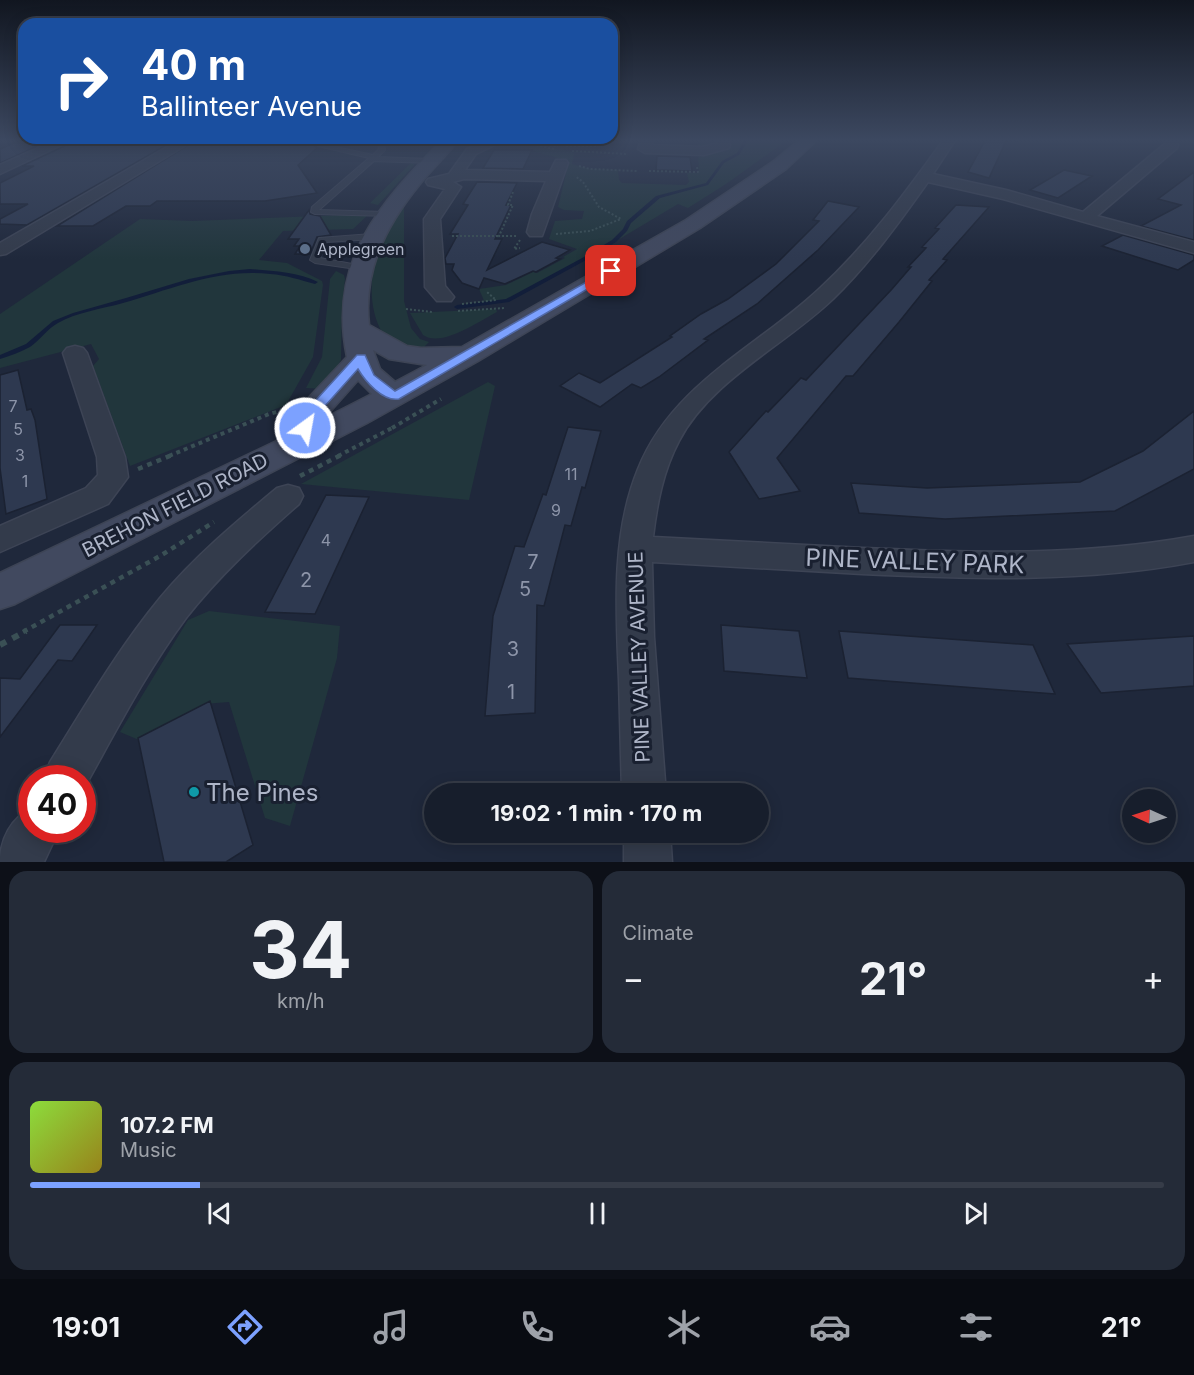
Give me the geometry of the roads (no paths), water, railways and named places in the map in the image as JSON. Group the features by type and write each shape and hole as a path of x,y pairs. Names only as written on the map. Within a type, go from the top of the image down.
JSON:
{"main road":[{"name":"BREHON FIELD ROAD","path":"0,592 390,410 468,355 693,224 759,179"},
{"path":"390,410 363,368 358,343 355,293 360,268 372,237 386,214 412,181"},
{"path":"358,343 421,357 468,355"},
{"path":"294,456 311,414 358,343"}],"street":[{"path":"0,250 121,179"},
{"path":"433,182 447,179"},
{"path":"536,231 540,214 559,179"},
{"name":"PINE VALLEY AVENUE","path":"643,783 634,601 635,549 637,525 652,467 682,414 714,380 792,323 825,295 872,245 923,179"},
{"path":"936,179 1086,217 1194,248"},
{"path":"1086,217 1131,179"},
{"path":"412,181 433,182 454,187 432,219 435,287 444,297"},
{"path":"0,540 97,496 113,477 105,438 75,353"},
{"path":"74,765 131,668 160,625 218,557 294,456"},
{"name":"PINE VALLEY PARK","path":"635,549 924,564 1012,566 1147,557 1194,549"},
{"path":"17,862 28,843"},
{"path":"647,843 648,862"}],"lane":[{"path":"349,179 315,209 315,212 386,214"},
{"path":"360,268 315,260 322,240 372,237"}],"waterway":[{"path":"457,307 507,301 614,241 625,230 629,222 658,197 707,184 710,179"},
{"path":"0,357 28,345 55,322 75,314 209,275 229,272 270,272 315,282"}],"place":[{"name":"Applegreen","path":"305,249"},
{"name":"The Pines","path":"194,792"}]}
